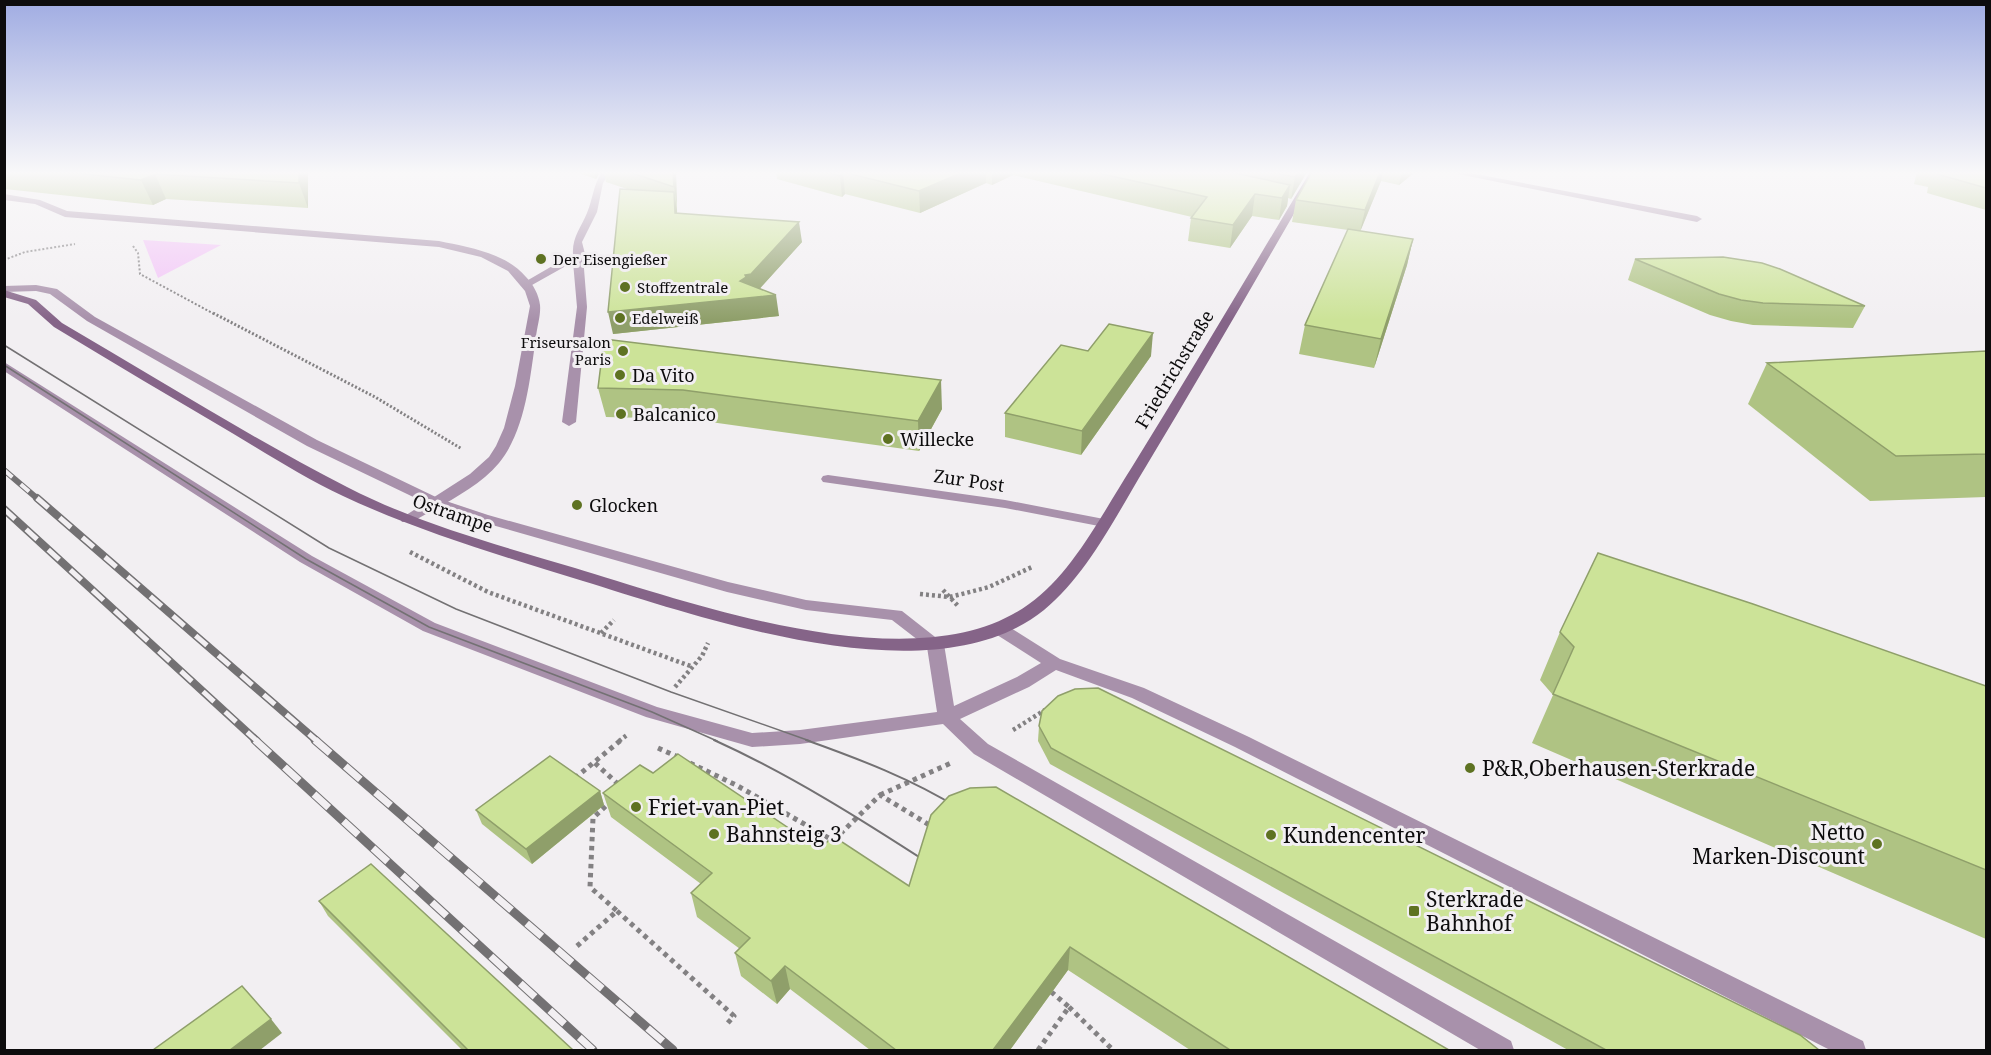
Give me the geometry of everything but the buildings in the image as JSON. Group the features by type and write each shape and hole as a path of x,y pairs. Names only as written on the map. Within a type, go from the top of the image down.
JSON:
{"main road":[{"name":"Friedrichstraße","path":"1000,629 1037,607 1063,583 1104,523 1279,221"},
{"name":"Ostrampe","path":"4,291 32,302 58,325 284,458 344,490 407,519 467,540 730,619 798,635 877,643 935,644 983,636 1000,629"}],"street":[{"path":"148,221 439,244 498,261 528,283 535,306 518,400 505,443 486,467 407,519"},
{"path":"569,422 582,307 580,254 577,242 588,221"},
{"path":"528,283 580,254"},
{"path":"4,291 36,288 53,291 91,319 312,443 388,482 435,502 517,528 727,587 806,604 896,615 935,644 947,717 981,749 1502,1050"},
{"path":"4,365 306,559 429,627 652,712 752,740 800,737 947,717 1023,682 1054,663"},
{"name":"Zur Post","path":"828,479 1005,504 1104,523"},
{"path":"1000,629 1054,663 1138,693 1242,742 1854,1050"}],"path":[{"path":"120,221 138,253 140,274 212,315 375,398 467,451"},
{"path":"4,260 25,252 83,243"},
{"path":"910,592 950,597 989,587 1023,573 1036,564"},
{"path":"601,633 614,620"},
{"path":"629,734 640,739"},
{"path":"650,744 736,785 843,847"},
{"path":"595,763 624,789 593,818 590,887 734,1016 725,1026"},
{"path":"833,840 880,795 933,827"},
{"path":"577,946 617,911"},
{"path":"1047,985 1050,992 1070,1007 1113,1050"},
{"path":"1038,1050 1070,1007"}],"shaded area":[{"path":"143,240 221,245 158,278"}],"tram line":[{"path":"4,345 329,548 456,609 671,692 810,741"},
{"path":"4,365 306,559 429,627 652,712 717,741"},
{"path":"714,740 798,783 933,866"},
{"path":"806,740 904,779 960,809"}],"railway":[{"path":"4,470 39,500"},
{"path":"37,498 317,741"},
{"path":"4,509 257,741"},
{"path":"255,740 593,1050"},
{"path":"315,740 673,1050"}],"place":[{"name":"Der Eisengießer","path":"541,259"},
{"name":"Stoffzentrale","path":"625,287"},
{"name":"Edelweiß","path":"620,318"},
{"name":"Friseursalon Paris","path":"623,351"},
{"name":"Da Vito","path":"620,375"},
{"name":"Balcanico","path":"621,414"},
{"name":"Willecke","path":"888,439"},
{"name":"Glocken","path":"577,505"},
{"name":"P&R,Oberhausen-Sterkrade","path":"1470,768"},
{"name":"Friet-van-Piet","path":"636,807"},
{"name":"Bahnsteig 3","path":"714,834"},
{"name":"Kundencenter","path":"1271,835"},
{"name":"Netto Marken-Discount","path":"1877,844"},
{"name":"Sterkrade Bahnhof","path":"1414,911"}]}
